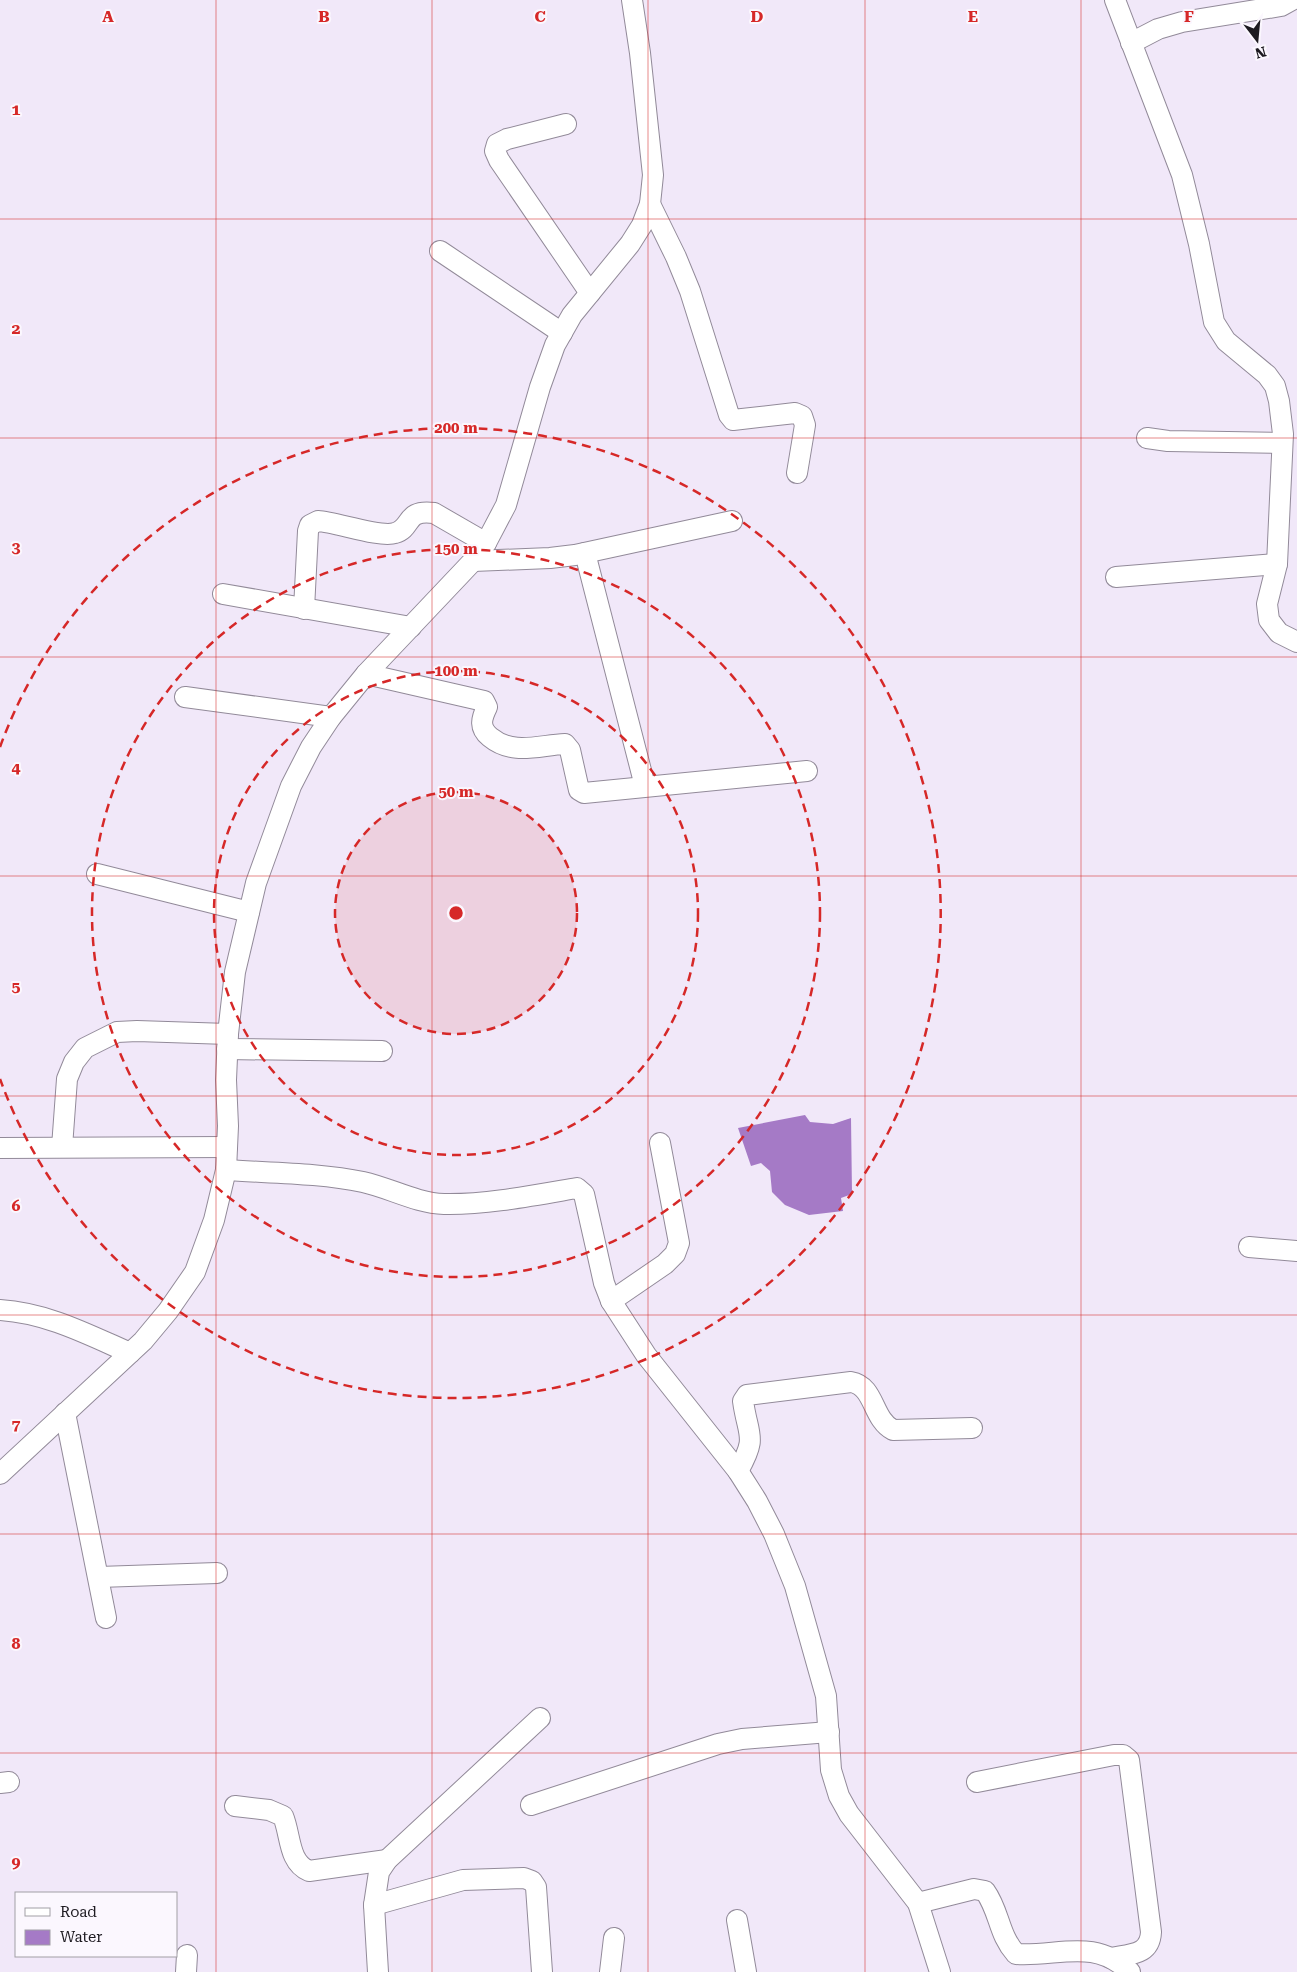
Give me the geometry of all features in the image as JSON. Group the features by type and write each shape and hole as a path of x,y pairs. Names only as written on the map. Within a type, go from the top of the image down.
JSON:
{"street":[{"path":"0,1474 143,1341 168,1311 195,1272 214,1220 226,1170 228,1041 235,972 259,874 291,786 311,747 331,717 366,674 473,562 486,543 506,505 540,387 555,345 572,314 630,244 642,225 650,204 653,175 640,53 632,0"},
{"path":"1115,0 1182,175 1200,244 1214,322 1226,341 1267,375 1275,386 1279,401 1282,443 1277,564 1267,604 1269,620 1279,633 1297,642"},
{"path":"1131,43 1158,29 1182,22 1281,6 1292,0"},
{"path":"566,124 507,139 497,144 495,151 499,160 590,293"},
{"path":"650,204 690,291 729,415 733,420 795,413 802,416 805,425 797,474"},
{"path":"440,251 562,333"},
{"path":"1147,438 1168,441 1282,443"},
{"path":"304,609 308,532 310,524 318,521 370,531 395,533 402,529 411,517 417,513 434,513 486,543"},
{"path":"473,562 550,558 585,553 732,521"},
{"path":"585,553 645,786"},
{"path":"1116,577 1277,564"},
{"path":"223,594 411,627"},
{"path":"366,674 484,701 487,707 481,722 483,730 491,738 506,746 528,749 565,744 570,750 580,790 584,793 807,771"},
{"path":"186,698 331,717"},
{"path":"97,874 249,912"},
{"path":"62,1147 67,1079 74,1062 86,1048 117,1032 137,1031 228,1041 382,1051"},
{"path":"611,1302 665,1264 675,1254 679,1243 660,1143"},
{"path":"0,1148 227,1147"},
{"path":"226,1170 363,1182 418,1200 442,1204 466,1204 577,1188 584,1194 604,1283 611,1302 646,1355 738,1471 774,1534 795,1586 826,1696 830,1732 831,1770 839,1796 918,1903 940,1972"},
{"path":"1249,1247 1297,1251"},
{"path":"0,1310 32,1313 56,1321 130,1353"},
{"path":"738,1471 750,1446 751,1433 743,1401 747,1395 851,1382 858,1383 866,1390 884,1425 893,1430 972,1428"},
{"path":"65,1413 106,1618"},
{"path":"99,1577 217,1573"},
{"path":"378,1972 374,1905 379,1872 388,1860 540,1718"},
{"path":"531,1805 718,1744 742,1739 830,1732"},
{"path":"977,1782 1114,1755 1123,1755 1129,1760 1151,1932 1147,1948 1139,1952 1111,1958"},
{"path":"235,1806 269,1810 282,1816 295,1861 300,1867 308,1871 388,1860"},
{"path":"374,1905 463,1880 524,1878 532,1881 536,1887 542,1972"},
{"path":"918,1903 974,1889 985,1891 992,1901 1006,1943 1016,1954 1028,1955 1071,1950 1096,1952 1111,1958 1130,1972"},
{"path":"737,1920 746,1972"},
{"path":"610,1972 614,1938"}],"water":[{"path":"805,1115 810,1122 833,1124 851,1118 852,1194 841,1198 843,1211 809,1215 785,1205 772,1192 770,1171 761,1163 751,1166 738,1128"}]}
